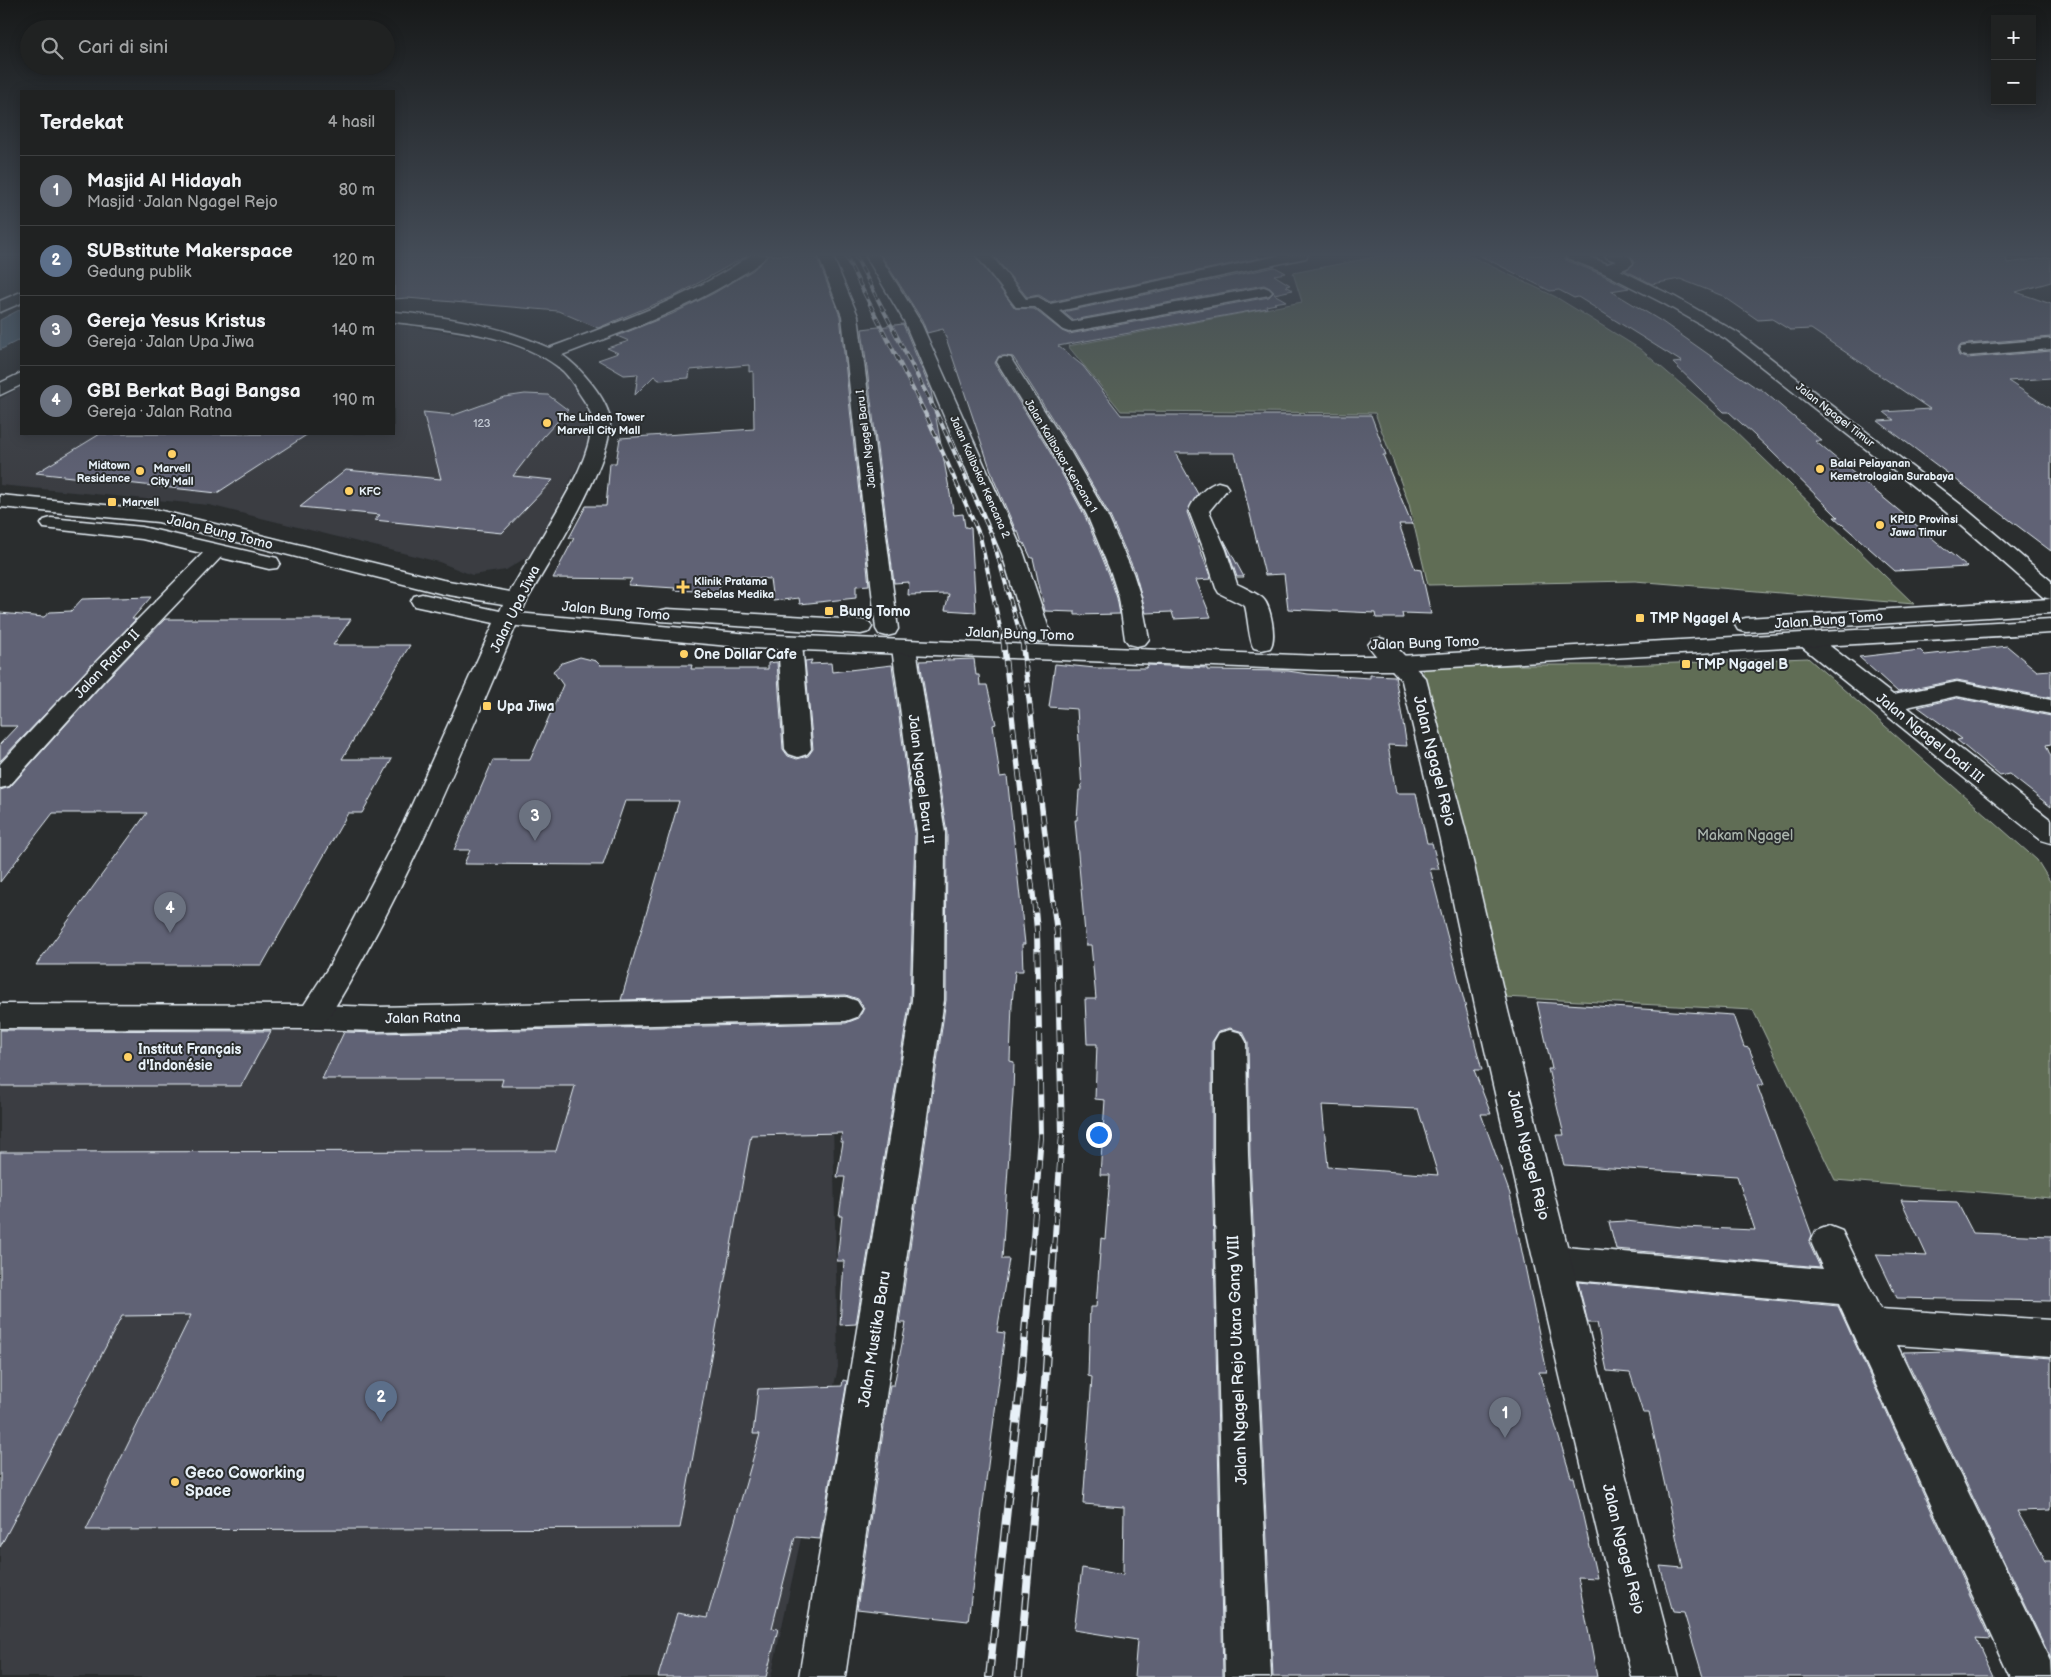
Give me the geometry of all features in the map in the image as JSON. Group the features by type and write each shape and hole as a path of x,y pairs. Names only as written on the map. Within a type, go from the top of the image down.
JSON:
{"main road":[{"name":"Jalan Upa Jiwa","path":"313,1017 341,973 418,822 511,610 584,478 592,458 601,424 596,406 580,380 567,366 549,354 489,333"},
{"path":"549,354 602,333"},
{"name":"Jalan Ngagel Baru I","path":"852,333 895,638"},
{"name":"Jalan Kalibokor Kencana 2","path":"917,333 1013,554 1040,635"},
{"name":"Jalan Ngagel Timur","path":"1726,333 1740,342 1953,508 2051,592"},
{"path":"1967,351 2051,344"},
{"name":"Jalan Kalibokor Kencana 1","path":"1004,362 1061,451 1098,515 1122,573 1130,598 1137,639"},
{"path":"0,390 20,379"},
{"path":"1218,488 1199,509 1199,512 1215,550 1227,588 1255,602 1261,624 1262,643"},
{"name":"Jalan Bung Tomo","path":"0,501 158,516 443,587 511,610 626,631 790,643 895,638 1040,635 1262,643 1389,654 1809,641 2051,626"},
{"name":"Jalan Bung Tomo","path":"0,519 142,533 456,609 586,611 895,638 1320,662 1624,633 2051,606"},
{"name":"Jalan Ratna II","path":"0,780 98,673 216,551"},
{"name":"Jalan Ngagel Baru II","path":"895,638 931,833 928,1000"},
{"name":"Jalan Ngagel Dadi III","path":"1809,641 2051,834"},
{"path":"790,643 798,748"},
{"name":"Jalan Ngagel Rejo","path":"1389,654 1414,679 1454,840 1492,1011 1554,1262 1582,1386 1655,1677"},
{"path":"1887,704 1957,689 2051,708"},
{"name":"Jalan Mustika Baru","path":"822,1677 928,1000"},
{"name":"Jalan Ratna","path":"0,1016 378,1019 846,1009"},
{"name":"Jalan Ngagel Rejo Utara Gang VIII","path":"1230,1042 1248,1677"},
{"path":"1829,1242 2034,1677"},
{"path":"1554,1262 1851,1288"},
{"path":"1868,1326 2051,1338"}],"shaded area":[{"path":"395,333 453,333 489,339 532,353 565,372 582,396 589,423 587,448 535,552 506,570 472,575 439,562 209,505 0,485 0,399 20,388 20,435 395,435"},
{"path":"0,1022 831,1025 838,1367 771,1677 0,1677"}],"green space":[{"path":"1136,333 1615,333 1640,349 1729,425 1914,604 1635,581 1428,585 1409,504 1375,413 1121,411 1068,346"},
{"name":"Makam Ngagel","path":"1808,658 2037,860 2051,883 2051,1198 1835,1180 1753,1010 1503,997 1421,665 1624,665"}],"water":[{"path":"0,333 20,333 20,340 0,350"}],"building":[{"path":"624,333 842,333 869,585 856,586 856,598 800,604 799,598 773,601 770,579 725,576 717,592 628,585 632,579 553,578 574,538 569,538 586,506 606,506 610,463 616,463 620,438 754,429 753,371 749,372 749,365 690,370 689,378 659,380 654,376 635,395 638,374 624,375 598,360 618,353 607,348 629,341 617,336"},
{"path":"863,333 907,333 931,391 954,515 963,514 965,527 971,528 976,612 945,610 949,594 908,595 909,582 894,583"},
{"path":"944,333 1128,333 1058,346 1083,366 1121,415 1371,415 1386,455 1383,455 1412,524 1399,524 1415,569 1421,570 1431,614 1402,613 1403,618 1376,618 1375,613 1288,609 1284,574 1265,575 1235,453 1175,453 1198,494 1187,512 1211,579 1196,580 1211,617 1174,619 1172,612 1146,613 1135,572 1109,514 1072,450 1013,357 999,356 995,363 1050,452 1085,516 1109,574 1120,614 1075,615 1075,612 1045,611 1033,558 1031,558 1024,543 1022,543 1018,531 1016,531 994,480"},
{"path":"1636,333 1678,333 1714,360 1758,389 1761,389 1822,441 1815,441 1967,567 1895,571 1834,517 1838,517 1767,447 1729,412 1724,412 1673,363 1682,362"},
{"path":"1817,333 2051,333 2051,337 1961,345 1957,350 1959,356 1967,358 2051,351 2051,378 2008,381 2051,409 2051,551 1878,421 1894,420 1884,412 1930,409"},
{"path":"525,394 548,395 568,410 543,437 513,476 553,480 502,533 374,520 380,515 300,507 346,470 441,479 423,412 454,415 504,397"},
{"name":"Marvell City Mall","path":"98,435 306,435 217,493 36,473"},
{"path":"1224,540 1244,577 1237,577"},
{"path":"151,597 132,619 136,619 0,761 0,744 17,726 0,726 0,613 44,617 50,612 71,611 82,599"},
{"path":"165,619 351,619 333,645 410,645 342,759 392,759 362,813 348,813 262,965 36,965 147,813 53,813 0,882 0,790 10,787 107,679"},
{"path":"2007,646 2037,671 2051,670 2051,698 1957,680 1898,692 1859,657 1920,650 1925,655"},
{"path":"580,657 596,661 600,665 692,665 691,669 768,669 768,663 777,662 783,749 788,756 797,759 808,756 813,749 805,661 812,660 810,664 831,663 832,672 892,665 915,833 910,1000 856,1324 840,1325 844,1261 837,1261 842,1216 839,1216 845,1177 837,1177 843,1142 840,1142 842,1133 751,1135 680,1528 86,1530 191,1315 122,1316 0,1547 0,1152 556,1151 575,1086 501,1086 503,1079 322,1079 344,1032 377,1033 846,1023 859,1018 864,1008 858,999 846,995 621,1000 679,801 625,801 603,865 464,864 470,850 454,850 493,760 530,760 563,685 553,671 562,663"},
{"path":"974,659 976,675 979,675 980,685 987,685 996,724 993,725 1000,777 1007,776 1025,944 1022,944 1023,971 1015,971 1012,1004 1010,1061 1014,1062 1013,1093 1002,1259 1009,1259 997,1332 1005,1333 968,1621 857,1609 890,1385 894,1385 906,1323 899,1323 946,1000 947,833 920,661"},
{"path":"1055,664 1095,668 1146,668 1148,665 1207,668 1207,670 1288,671 1370,678 1370,675 1395,676 1407,746 1388,745 1396,793 1416,793 1427,843 1432,843 1439,869 1430,869 1482,1070 1474,1070 1491,1114 1481,1114 1510,1194 1547,1372 1539,1372 1571,1477 1574,1477 1597,1578 1578,1577 1597,1677 1273,1677 1250,1155 1248,1042 1243,1032 1230,1028 1219,1031 1212,1042 1212,1155 1223,1677 1134,1677 1137,1640 1074,1630 1082,1568 1123,1575 1124,1507 1083,1504 1092,1377 1088,1376 1090,1307 1096,1307 1101,1238 1105,1239 1110,1175 1100,1175 1105,1100 1095,1099 1097,1044 1087,1044 1085,999 1096,999 1091,945 1086,945 1075,820 1077,820 1079,790 1082,790 1077,709 1049,707","holes":["1322,1105 1418,1109 1438,1175 1328,1167"]},
{"path":"1957,698 2051,716 2051,744 2046,745 2051,757 2051,807 2009,774 2000,776 1957,740 1962,739 1918,707"},
{"path":"1537,1002 1733,1015 1744,1047 1749,1048 1764,1085 1757,1085 1812,1235 1809,1243 1820,1267 1616,1249 1609,1222 1626,1221 1682,1227 1755,1230 1737,1176 1564,1165 1556,1135 1564,1135 1548,1069 1552,1069"},
{"name":"Institut Français d'Indonésie","path":"0,1030 271,1031 241,1086 0,1086"},
{"path":"1901,1200 1957,1202 1973,1233 2051,1236 2051,1301 1897,1298 1876,1254 1927,1256"},
{"path":"1578,1282 1838,1306 1990,1639 1976,1638 1994,1677 1703,1677 1684,1613 1673,1612 1660,1566 1683,1568 1649,1413 1643,1413 1630,1373 1607,1371 1597,1323 1588,1323"},
{"path":"1952,1351 2051,1358 2051,1510 2017,1511 2045,1561 2051,1561 2051,1659 1903,1352"},
{"path":"843,1380 847,1381 820,1539 795,1537 772,1628 778,1629 766,1677 658,1677 677,1613 707,1618 760,1434 753,1434 758,1389 842,1386"}],"railway":[{"path":"885,333 927,417 980,536 1003,641"},
{"path":"895,333 938,416 992,536 1022,641"},
{"path":"1003,639 1035,911"},
{"path":"1022,639 1054,911"},
{"path":"1032,1250 1041,1136 1035,909"},
{"path":"1054,909 1057,933 1062,1134 1054,1250"},
{"path":"989,1677 1021,1379 1032,1249"},
{"path":"1019,1677 1045,1383 1054,1249"}],"place":[{"name":"The Linden Tower Marvell City Mall","path":"547,423"},
{"name":"Marvell City Mall","path":"172,454"},
{"name":"Balai Pelayanan Kemetrologian Surabaya","path":"1820,469"},
{"name":"Midtown Residence","path":"140,471"},
{"name":"KFC","path":"349,491"},
{"name":"Marvell","path":"112,502"},
{"name":"KPID Provinsi Jawa Timur","path":"1880,525"},
{"name":"Klinik Pratama Sebelas Medika","path":"683,587"},
{"name":"Bung Tomo","path":"829,611"},
{"name":"TMP Ngagel A","path":"1640,618"},
{"name":"One Dollar Cafe","path":"684,654"},
{"name":"TMP Ngagel B","path":"1686,664"},
{"name":"Upa Jiwa","path":"487,706"},
{"name":"Gereja Yesus Kristus","path":"535,841"},
{"name":"GBI Berkat Bagi Bangsa","path":"170,933"},
{"name":"Institut Français d'Indonésie","path":"128,1057"},
{"name":"SUBstitute Makerspace","path":"381,1422"},
{"name":"Masjid Al Hidayah","path":"1505,1438"},
{"name":"Geco Coworking Space","path":"175,1482"}]}
